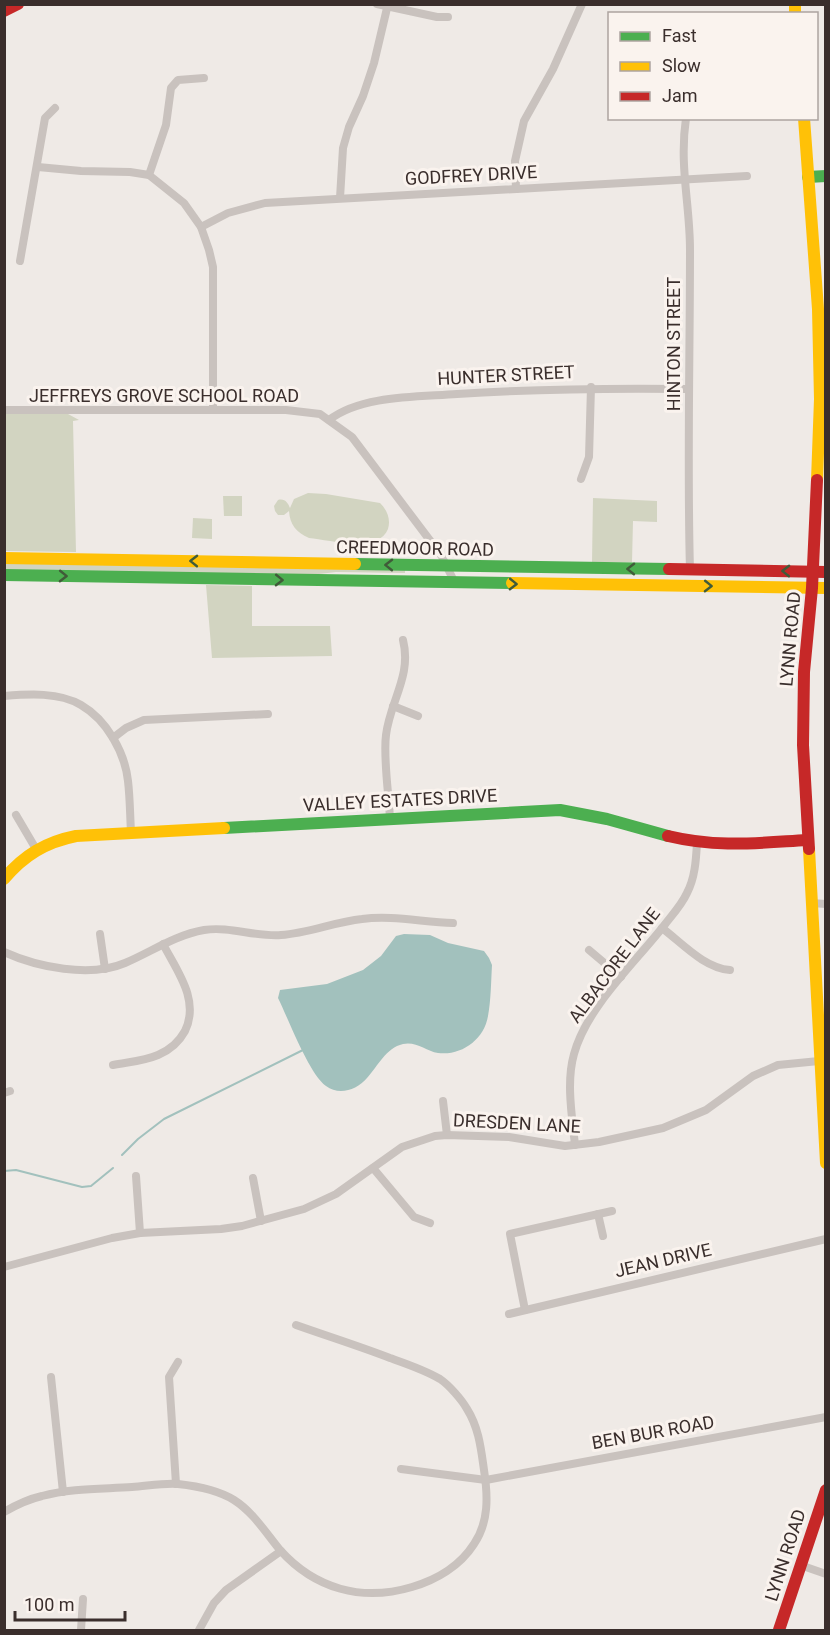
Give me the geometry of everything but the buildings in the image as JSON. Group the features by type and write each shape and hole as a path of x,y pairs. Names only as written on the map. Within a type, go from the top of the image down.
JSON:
{"main road":[{"path":"4,11 18,4"},
{"name":"LYNN ROAD","path":"804,120 823,399 819,572 812,588 803,701 804,784 822,1060 825,1163"},
{"path":"808,177 825,176"},
{"name":"CREEDMOOR ROAD","path":"4,558 819,572"},
{"name":"CREEDMOOR ROAD","path":"4,575 825,588"},
{"name":"VALLEY ESTATES DRIVE","path":"4,879 18,862 36,849 67,837 560,810 609,819 697,843 725,845 807,840"},
{"name":"LYNN ROAD","path":"779,1630 825,1490"}],"street":[{"path":"377,4 437,17 448,17"},
{"path":"516,189 515,160 524,121 553,69 582,4"},
{"path":"340,198 343,148 374,63 388,6"},
{"path":"149,176 166,125 171,88 178,80 204,78"},
{"path":"20,261 45,118 55,108"},
{"name":"HINTON STREET","path":"686,120 683,137 683,181 690,249 690,570"},
{"path":"38,167 130,172 149,176 184,203 201,227 213,267 213,409"},
{"name":"GODFREY DRIVE","path":"201,227 228,213 256,204 747,176"},
{"path":"581,479 587,468 589,457 591,387"},
{"name":"HUNTER STREET","path":"329,420 337,413 360,405 401,397 591,387 689,389"},
{"name":"JEFFREYS GROVE SCHOOL ROAD","path":"4,410 213,409 286,410 320,414 352,437 362,448 441,555 455,583"},
{"path":"390,819 385,739 388,717 404,677 407,656 403,640"},
{"path":"4,696 51,695 81,705 98,719 113,738 124,762 128,781 131,832"},
{"path":"393,706 418,716"},
{"path":"113,738 126,728 144,720 268,714"},
{"path":"16,815 36,849"},
{"name":"ALBACORE LANE","path":"574,1145 571,1082 574,1053 578,1041 592,1016 688,892 696,860 697,843"},
{"path":"811,903 825,903"},
{"path":"4,952 27,962 43,965 87,970 105,969 122,964 192,932 207,930 280,936 375,917 453,923"},
{"path":"662,928 710,965 730,970"},
{"path":"100,934 105,969"},
{"path":"113,1065 151,1058 168,1051 187,1027 191,1010 188,994 163,945"},
{"path":"589,950 621,977"},
{"name":"DRESDEN LANE","path":"4,1267 87,1244 140,1233 221,1229 261,1221 322,1202 395,1152 410,1144 447,1135 509,1137 555,1145 574,1145 663,1128 706,1110 748,1080 778,1065 822,1060"},
{"path":"442,1101 447,1135"},
{"path":"373,1168 414,1217 430,1223"},
{"path":"136,1176 140,1233"},
{"path":"253,1179 261,1221"},
{"path":"525,1310 510,1234 612,1211"},
{"path":"598,1214 603,1236"},
{"name":"JEAN DRIVE","path":"509,1314 825,1239"},
{"path":"4,1512 41,1496 63,1492 176,1484 209,1490 234,1500 264,1529 281,1551 304,1571 323,1583 356,1593 374,1595 423,1584 438,1576 468,1554 478,1538 486,1514 486,1480 477,1429 467,1409 442,1380 402,1362 296,1325"},
{"path":"176,1484 169,1377 178,1362"},
{"path":"51,1377 63,1492"},
{"name":"BEN BUR ROAD","path":"401,1469 486,1480 825,1417"},
{"path":"199,1630 214,1603 226,1590 281,1551"},
{"path":"800,1565 825,1574"},
{"path":"81,1630 83,1599"}],"green space":[{"path":"4,413 68,414 79,420 73,421 76,552 5,551"},
{"path":"308,493 380,503 388,515 388,529 375,541 364,543 309,538 294,528 289,511 284,515 278,515 274,506 278,500 284,500 290,508 294,499"},
{"path":"223,496 242,496 242,516 224,516"},
{"path":"593,498 657,501 657,522 633,521 632,562 592,562"},
{"path":"193,518 212,519 212,539 192,538"},
{"path":"5,563 405,570 405,573 336,572 302,576 5,570"},
{"path":"206,585 252,586 252,626 330,626 332,656 212,658"}],"water":[{"path":"430,935 448,943 484,951 492,965 490,1004 486,1025 470,1045 455,1052 438,1053 408,1043 397,1046 387,1053 358,1086 342,1091 331,1089 319,1080 306,1058 278,998 280,990 327,984 363,970 381,956 396,936"}],"waterway":[{"path":"122,1155 164,1119 303,1050"},
{"path":"4,1171 16,1170 82,1187 91,1186 113,1168"}],"traffic: fast":[{"path":"808,177 826,176"},
{"path":"355,564 669,569"},
{"path":"4,575 512,583"},
{"path":"224,828 560,810 607,819 668,836"}],"traffic: slow":[{"path":"795,4 795,12"},
{"path":"804,120 818,309 820,399 817,480"},
{"path":"4,558 355,564"},
{"path":"512,583 826,588"},
{"path":"4,879 19,863 36,851 76,836 224,828"},
{"path":"809,849 826,1163"}],"traffic: jam":[{"path":"4,11 18,4"},
{"path":"809,849 803,745 804,672 812,588 817,480"},
{"path":"669,569 826,572"},
{"path":"668,836 721,843 807,840"},
{"path":"779,1630 826,1490"}]}
